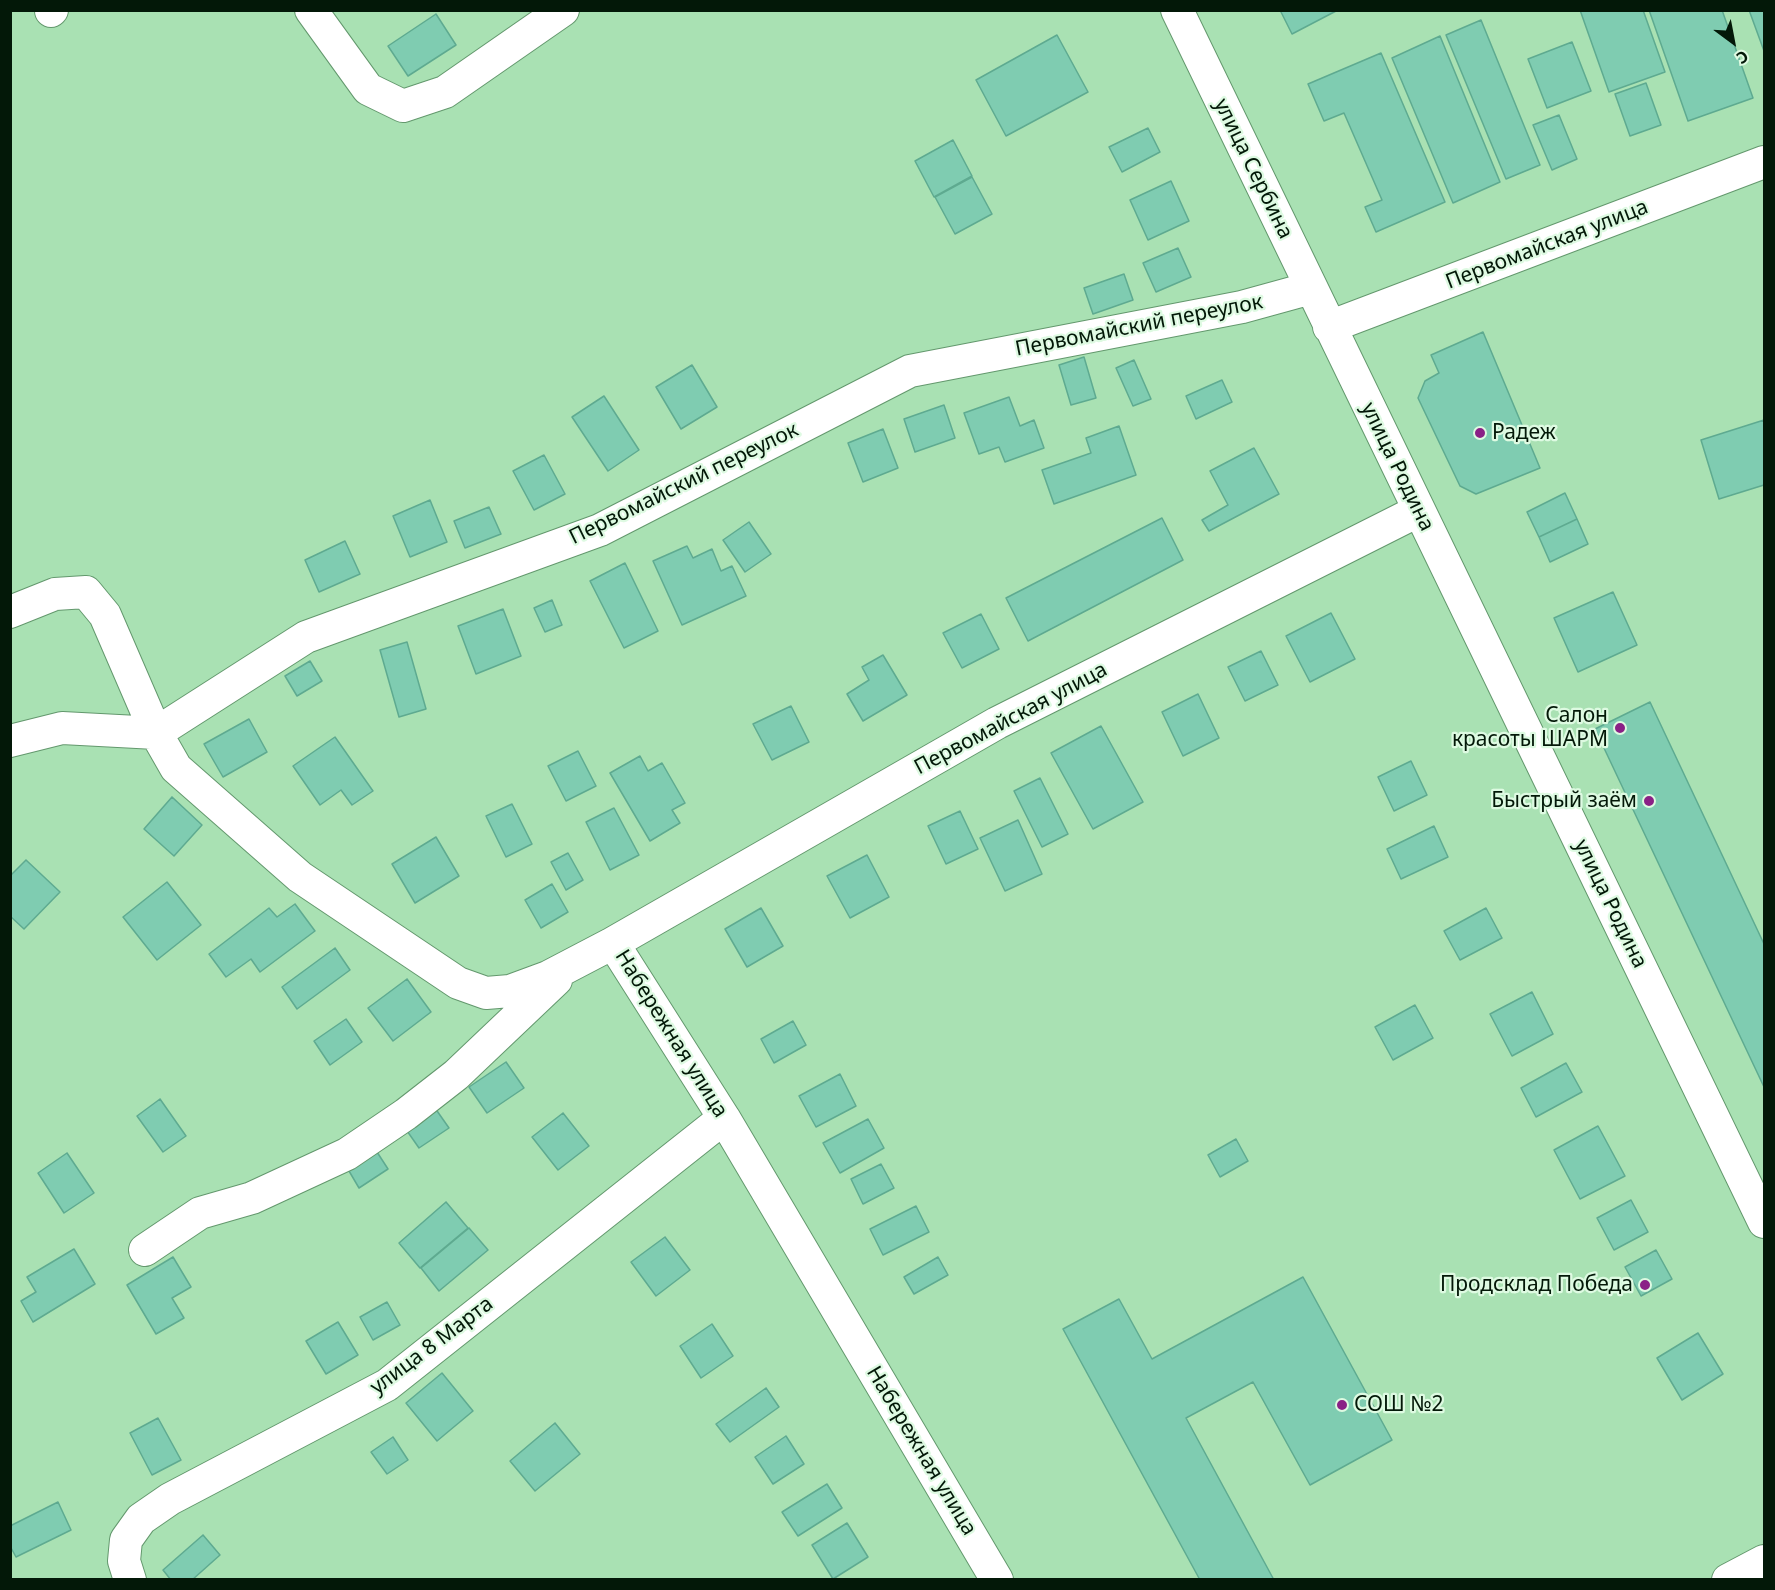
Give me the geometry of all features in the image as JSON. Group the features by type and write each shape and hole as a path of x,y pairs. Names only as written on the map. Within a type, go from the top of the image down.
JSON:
{"street":[{"path":"311,10 368,89 403,106 445,92 563,10"},
{"name":"улица Сербина","path":"1177,10 1329,327"},
{"name":"Первомайская улица","path":"1329,327 1764,162"},
{"name":"Первомайский переулок","path":"156,733 306,637 600,530 910,371 1242,307 1311,288"},
{"name":"улица Родина","path":"1329,327 1764,1222"},
{"name":"Первомайская улица","path":"613,943 997,723 1418,511"},
{"name":"Набережная улица","path":"10,612 55,594 87,592 105,615 156,733 176,768 300,877 458,983 486,993 510,991 549,977 613,943 724,1118 997,1580"},
{"path":"10,741 62,728 156,733"},
{"path":"145,1250 200,1213 252,1198 290,1182 347,1154 367,1141 456,1075 572,965"},
{"name":"улица 8 Марта","path":"130,1580 124,1561 126,1540 141,1519 171,1499 387,1385 724,1118"},
{"path":"1728,1580 1764,1561"}],"building":[{"path":"1280,10 1338,10 1292,34"},
{"path":"1580,10 1643,10 1665,72 1609,92"},
{"path":"1649,10 1722,10 1753,98 1688,121"},
{"path":"1749,10 1764,10 1764,51"},
{"path":"436,14 456,45 408,76 388,46"},
{"path":"1481,20 1540,165 1506,179 1446,35"},
{"path":"1057,35 1088,92 1006,136 976,80"},
{"path":"1440,36 1500,182 1453,203 1392,58"},
{"path":"1572,42 1591,91 1547,108 1528,59"},
{"path":"1381,53 1445,202 1376,232 1365,207 1382,200 1344,113 1324,121 1308,84"},
{"path":"1646,83 1661,125 1630,136 1615,94"},
{"path":"1559,115 1577,159 1552,170 1533,125"},
{"path":"1148,128 1160,152 1122,172 1109,147"},
{"path":"953,140 972,176 934,197 915,161"},
{"path":"972,177 992,214 955,234 935,197"},
{"path":"1171,181 1189,221 1148,240 1130,200"},
{"path":"1178,248 1191,277 1156,292 1143,263"},
{"path":"1124,274 1133,300 1093,314 1084,288"},
{"name":"Радеж","path":"1483,332 1540,468 1476,494 1460,486 1418,398 1425,381 1439,373 1431,355"},
{"path":"1084,357 1096,398 1071,405 1059,365"},
{"path":"1134,360 1151,399 1133,406 1116,368"},
{"path":"692,365 717,407 681,429 656,387"},
{"path":"1222,380 1232,402 1196,419 1186,396"},
{"path":"604,396 639,450 608,471 572,417"},
{"path":"1009,397 1020,426 1034,420 1044,448 1005,462 999,447 979,454 964,413"},
{"path":"944,405 955,438 915,452 904,419"},
{"path":"1764,420 1764,485 1719,499 1701,440"},
{"path":"1119,426 1136,475 1054,504 1042,470 1091,453 1086,438"},
{"path":"883,429 898,468 863,482 848,443"},
{"path":"1254,448 1279,494 1209,531 1202,520 1228,505 1210,471"},
{"path":"544,455 565,494 534,510 513,471"},
{"path":"1565,493 1577,519 1539,537 1527,512"},
{"path":"430,500 447,542 410,557 393,516"},
{"path":"489,507 501,534 465,548 454,521"},
{"path":"1162,518 1183,560 1028,641 1006,598"},
{"path":"1577,519 1588,544 1550,562 1539,537"},
{"path":"749,522 771,554 745,572 723,540"},
{"path":"345,541 360,574 319,592 305,560"},
{"path":"687,546 693,558 712,549 721,571 732,566 746,596 682,625 653,561"},
{"path":"625,563 658,631 624,648 590,581"},
{"path":"1613,592 1637,645 1578,672 1554,618"},
{"path":"552,600 562,625 545,632 534,608"},
{"path":"503,609 521,656 476,674 458,626"},
{"path":"1331,613 1355,659 1310,682 1286,636"},
{"path":"981,614 999,649 962,668 943,633"},
{"path":"407,642 426,709 399,717 380,650"},
{"path":"1261,651 1278,685 1245,701 1228,667"},
{"path":"883,655 907,695 863,721 847,694 869,680 862,667"},
{"path":"310,661 322,681 297,696 285,676"},
{"path":"1198,694 1219,738 1183,756 1162,712"},
{"path":"1650,702 1764,944 1764,1087 1595,729"},
{"path":"791,706 809,742 772,760 753,724"},
{"path":"249,719 267,752 223,777 204,744"},
{"path":"1101,726 1143,802 1093,829 1051,753"},
{"path":"335,737 373,791 352,805 341,790 320,805 293,766"},
{"path":"578,751 596,786 566,801 548,766"},
{"path":"640,756 648,771 662,763 685,803 672,810 680,823 650,841 610,773"},
{"path":"1411,761 1427,795 1394,811 1378,777"},
{"path":"1040,778 1068,834 1042,847 1014,791"},
{"path":"172,797 202,825 174,856 144,829"},
{"path":"512,804 532,844 506,857 486,816"},
{"path":"614,808 639,855 610,870 586,822"},
{"path":"960,811 978,849 946,864 928,826"},
{"path":"1018,820 1042,874 1005,891 980,838"},
{"path":"1434,826 1448,857 1401,879 1387,849"},
{"path":"436,837 459,876 415,903 392,864"},
{"path":"568,853 583,880 566,890 551,862"},
{"path":"867,855 889,897 850,918 827,876"},
{"path":"26,860 60,892 24,929 10,916 10,876"},
{"path":"167,882 201,925 157,960 123,917"},
{"path":"552,884 568,912 541,928 525,900"},
{"path":"295,904 315,931 260,972 251,959 226,977 209,954 269,908 277,917"},
{"path":"761,908 783,946 747,967 725,929"},
{"path":"1486,908 1502,938 1460,960 1444,931"},
{"path":"335,948 350,970 297,1009 282,987"},
{"path":"407,979 431,1012 393,1041 368,1008"},
{"path":"1532,992 1553,1034 1512,1056 1490,1014"},
{"path":"1415,1005 1433,1038 1393,1060 1375,1027"},
{"path":"346,1019 362,1042 330,1065 314,1041"},
{"path":"793,1021 806,1045 774,1063 761,1039"},
{"path":"506,1062 524,1088 487,1113 469,1087"},
{"path":"1566,1063 1582,1092 1536,1117 1521,1088"},
{"path":"840,1074 856,1106 816,1127 799,1096"},
{"path":"160,1099 186,1136 163,1152 137,1116"},
{"path":"435,1108 449,1128 419,1148 405,1128"},
{"path":"563,1113 589,1146 558,1170 532,1137"},
{"path":"868,1119 884,1148 840,1173 823,1143"},
{"path":"1598,1126 1625,1176 1580,1199 1554,1150"},
{"path":"1236,1139 1248,1161 1220,1177 1208,1155"},
{"path":"377,1152 388,1169 359,1188 349,1171"},
{"path":"67,1153 94,1193 64,1213 38,1173"},
{"path":"881,1164 894,1188 863,1204 851,1179"},
{"path":"1631,1200 1648,1232 1614,1250 1597,1218"},
{"path":"446,1202 468,1228 420,1268 399,1243"},
{"path":"916,1206 929,1232 883,1255 870,1229"},
{"path":"469,1228 488,1250 439,1291 421,1268"},
{"path":"665,1237 690,1270 656,1296 631,1262"},
{"path":"74,1249 95,1284 33,1322 21,1301 36,1292 27,1277"},
{"path":"1656,1250 1672,1279 1641,1296 1625,1267"},
{"path":"173,1257 191,1287 172,1298 184,1318 156,1334 127,1285"},
{"path":"938,1257 948,1275 914,1294 904,1277"},
{"path":"1303,1277 1392,1440 1310,1485 1253,1382 1186,1418 1274,1580 1200,1580 1063,1329 1119,1299 1152,1359"},
{"path":"387,1302 400,1325 373,1340 360,1317"},
{"path":"338,1322 358,1355 326,1374 306,1341"},
{"path":"712,1324 733,1356 701,1378 680,1346"},
{"path":"1698,1333 1723,1374 1682,1400 1657,1358"},
{"path":"442,1373 473,1411 437,1441 406,1403"},
{"path":"766,1388 779,1407 730,1442 716,1424"},
{"path":"158,1418 181,1460 152,1475 130,1433"},
{"path":"555,1423 580,1454 535,1491 510,1461"},
{"path":"786,1436 804,1464 773,1484 755,1457"},
{"path":"393,1437 408,1460 387,1474 371,1452"},
{"path":"827,1484 842,1508 798,1536 782,1512"},
{"path":"58,1502 71,1530 16,1557 10,1546 10,1526"},
{"path":"847,1523 868,1557 833,1579 812,1545"},
{"path":"203,1535 220,1555 192,1580 171,1580 163,1570"}],"place":[{"name":"Радеж","path":"1480,433"},
{"name":"Салон красоты ШАРМ","path":"1620,728"},
{"name":"Быстрый заём","path":"1649,801"},
{"name":"Продсклад Победа","path":"1645,1285"},
{"name":"СОШ №2","path":"1342,1405"}]}
